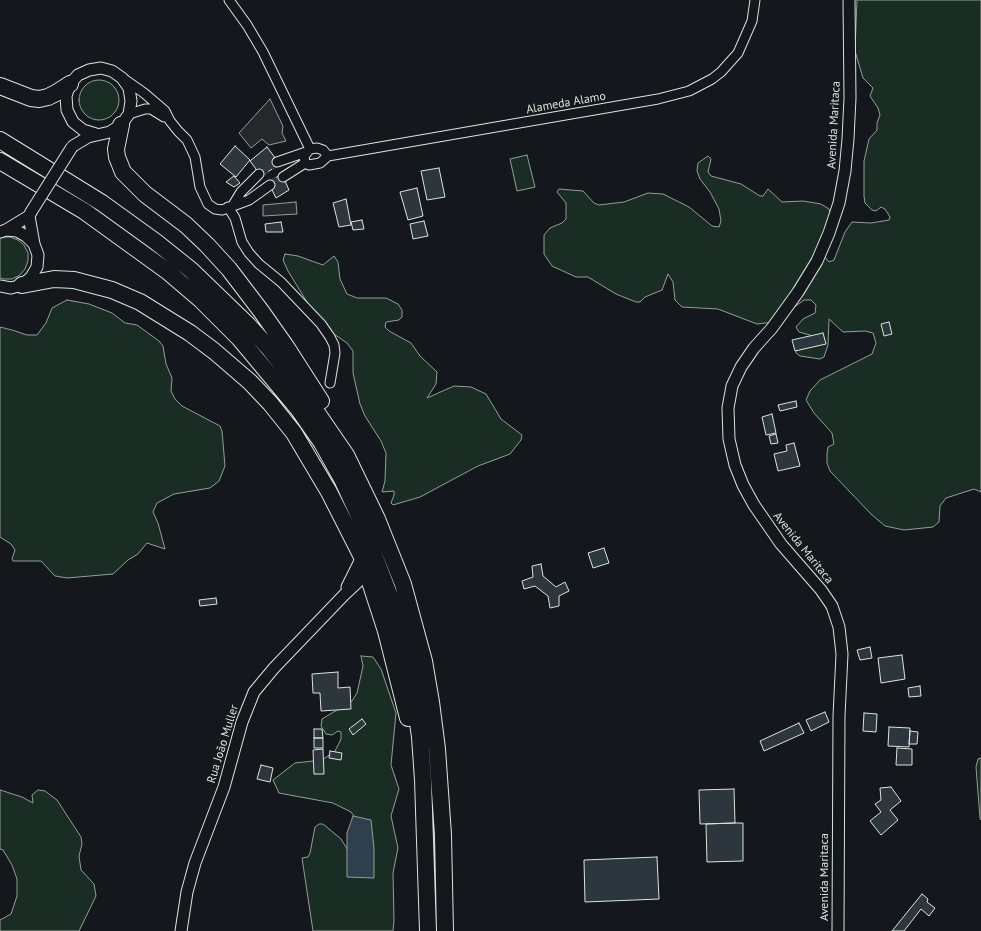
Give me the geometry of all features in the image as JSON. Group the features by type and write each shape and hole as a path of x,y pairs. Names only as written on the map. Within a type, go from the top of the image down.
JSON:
{"highway":[{"path":"0,86 31,98 39,99 56,94 70,84"},
{"path":"125,119 116,150 123,172 145,194 186,226 207,245 229,269 261,311 308,379 328,413 346,456 377,519 403,584 424,661 437,749 443,835 445,931"},
{"path":"0,140 102,203 156,242 191,270 243,320 268,347 298,385 346,456"},
{"path":"0,160 84,211 167,271 201,300 239,338 299,410 322,443 342,479 360,518 394,607 405,646 420,737 423,780 428,931"},
{"path":"22,285 54,280 74,280 112,290 140,302 165,317 219,355 250,382 270,403 294,433 329,492 370,576 406,709 417,765 423,780"}],"street":[{"path":"229,0 247,25 263,52 308,151"},
{"name":"Alameda Alamo","path":"283,177 305,163 320,163 328,156 658,99 689,91 712,79 721,72 738,53 752,21 755,0"},
{"name":"Avenida Maritaca","path":"838,931 839,716 842,654 839,627 832,606 821,590 781,544 754,505 743,485 735,465 729,439 728,408 732,386 742,367 754,348 772,328 798,292 817,261 829,233 836,210 845,171 848,139 850,98 849,0"},
{"path":"73,147 73,122 67,110 66,96 70,84 78,75 89,70 101,68 112,71 144,93 165,111 170,121 187,140 195,157 200,187 208,204 215,209 222,210 249,200 270,185"},
{"path":"122,78 129,88 131,101 125,119"},
{"path":"3,231 30,214 73,147 85,138 96,134 110,132 125,119 145,109 156,111 170,121"},
{"path":"73,122 83,130 96,134"},
{"path":"278,162 317,148 323,150 328,156"},
{"path":"305,163 304,159 308,151"},
{"path":"230,206 241,192 259,174"},
{"path":"230,206 242,242 249,253 259,264 281,282 321,324 330,337 334,345 335,353 330,383"},
{"path":"0,286 11,288 22,285 31,277 37,267 38,255 34,244 30,214"},
{"path":"3,231 17,231 26,236 34,244"},
{"path":"344,595 362,557"},
{"name":"Rua João Muller","path":"181,931 187,892 195,863 224,787 242,722 251,698 265,677 344,595 362,578 370,576"}],"green space":[{"path":"857,0 981,0 981,492 974,489 946,498 940,506 939,522 933,527 904,530 885,526 871,514 830,471 827,463 827,454 828,447 834,444 832,433 814,413 806,400 810,391 820,380 872,354 876,343 873,333 865,331 843,332 829,319 828,345 824,357 820,359 800,356 796,353 796,350 813,339 810,335 799,332 796,327 803,319 815,313 816,305 811,300 804,300 774,322 757,324 718,309 682,307 675,300 673,282 668,274 662,290 645,297 640,302 636,302 616,294 588,277 576,277 552,266 544,254 544,235 550,228 562,223 566,219 566,203 557,192 559,189 583,191 594,203 599,205 624,202 648,193 663,194 689,207 712,226 719,227 721,221 719,209 710,192 700,179 697,171 698,163 708,156 711,159 708,172 711,176 741,184 760,196 763,196 768,189 782,202 803,201 821,204 829,209 833,218 825,257 829,262 834,260 845,232 852,222 871,223 889,220 890,217 885,209 881,207 876,211 872,210 865,203 864,161 869,139 877,130 877,123 880,115 878,108 870,96 873,88 863,78 855,51"},
{"path":"95,80 103,80 110,83 116,89 119,100 116,111 110,117 103,120 95,120 88,117 82,111 79,104 79,96 82,89 88,83"},
{"path":"527,155 535,187 517,191 510,159"},
{"path":"10,237 18,240 24,245 28,253 28,261 25,269 20,275 12,279 0,278 0,238"},
{"path":"285,254 298,256 323,265 334,256 338,262 340,279 347,294 357,298 386,298 398,304 402,310 402,317 399,320 386,322 385,327 389,331 411,343 420,356 437,372 436,384 427,398 454,386 471,387 486,394 501,419 522,435 521,440 510,454 478,466 420,497 393,505 391,503 394,491 382,492 385,481 386,453 381,441 365,416 360,404 353,373 353,351 347,343 328,330 315,315 288,271 283,260"},
{"path":"67,300 89,304 112,313 125,323 137,325 159,341 163,346 166,364 172,378 171,391 175,399 182,406 220,426 222,431 225,466 219,481 210,488 174,494 157,503 153,512 158,523 165,549 147,543 138,554 128,560 113,574 67,578 55,576 41,561 13,561 12,559 15,550 11,544 0,537 0,327 27,335 37,335 46,323 52,308"},
{"path":"361,656 373,657 381,669 396,713 391,765 399,789 391,816 398,848 393,873 393,931 313,931 302,858 308,857 310,853 315,827 319,824 323,824 341,839 357,865 358,821 351,812 333,803 279,793 273,780 295,763 322,760 335,751 341,739 341,732 338,731 332,735 326,734 321,726 322,719 352,701 357,693 363,666"},
{"path":"981,758 981,820 976,767 978,759"},
{"path":"0,790 22,797 33,803 32,795 38,790 45,791 57,800 81,837 82,844 79,856 81,870 94,884 96,896 79,931 0,931 0,920 11,914 17,896 17,879 12,865 3,850 0,849"}],"shaded area":[{"path":"270,99 283,126 282,133 286,141 269,145 262,139 251,148 239,133"},
{"path":"296,202 297,214 263,216 263,205"}],"water":[{"path":"353,816 371,820 374,848 374,878 347,877 347,833"}],"building":[{"path":"235,146 250,160 236,177 220,164"},
{"path":"267,147 279,163 277,166 261,176 250,161"},
{"path":"439,168 445,197 427,200 421,171"},
{"path":"282,174 289,190 276,198 268,182"},
{"path":"234,176 240,183 234,187 226,182"},
{"path":"417,188 423,216 408,220 400,192"},
{"path":"346,199 351,225 339,227 333,203"},
{"path":"362,220 364,229 353,230 351,222"},
{"path":"424,221 428,236 413,239 410,224"},
{"path":"281,222 283,232 266,232 265,224"},
{"path":"889,322 892,334 884,336 881,324"},
{"path":"823,333 826,344 795,351 792,340"},
{"path":"796,401 797,407 780,411 778,405"},
{"path":"772,414 776,433 766,435 762,417"},
{"path":"776,434 778,443 771,444 769,436"},
{"path":"794,443 800,466 778,471 774,454 787,451 786,445"},
{"path":"604,548 609,563 593,568 588,553"},
{"path":"541,564 543,576 556,587 565,582 569,591 559,596 559,606 550,608 548,596 535,586 524,589 522,581 533,577 532,566"},
{"path":"216,598 217,604 200,606 199,600"},
{"path":"870,647 872,658 860,660 857,650"},
{"path":"902,655 905,679 881,683 878,658"},
{"path":"338,672 338,688 350,687 351,709 321,711 320,693 313,693 312,674"},
{"path":"920,686 921,696 909,697 908,688"},
{"path":"825,712 829,722 811,731 806,720"},
{"path":"864,713 877,714 876,732 863,731"},
{"path":"362,719 366,724 353,735 349,729"},
{"path":"799,723 804,733 764,751 760,741"},
{"path":"889,727 910,728 909,747 888,746"},
{"path":"314,729 322,729 323,738 314,738"},
{"path":"910,731 918,732 917,744 909,744"},
{"path":"314,738 323,738 323,748 314,748"},
{"path":"897,748 912,749 912,765 896,765"},
{"path":"323,749 324,774 314,774 313,750"},
{"path":"330,751 342,753 341,760 329,758"},
{"path":"261,765 273,768 270,782 257,779"},
{"path":"891,787 901,801 890,810 898,820 881,835 870,821 881,812 875,804 881,800 880,788"},
{"path":"734,789 735,823 700,824 699,790"},
{"path":"743,823 743,861 707,862 706,824"},
{"path":"657,857 659,899 585,902 584,860"},
{"path":"922,894 928,899 927,902 935,908 929,916 921,909 904,931 892,931"}],"tunnel":[{"path":"259,174 277,162"},
{"path":"270,185 283,177"}]}
